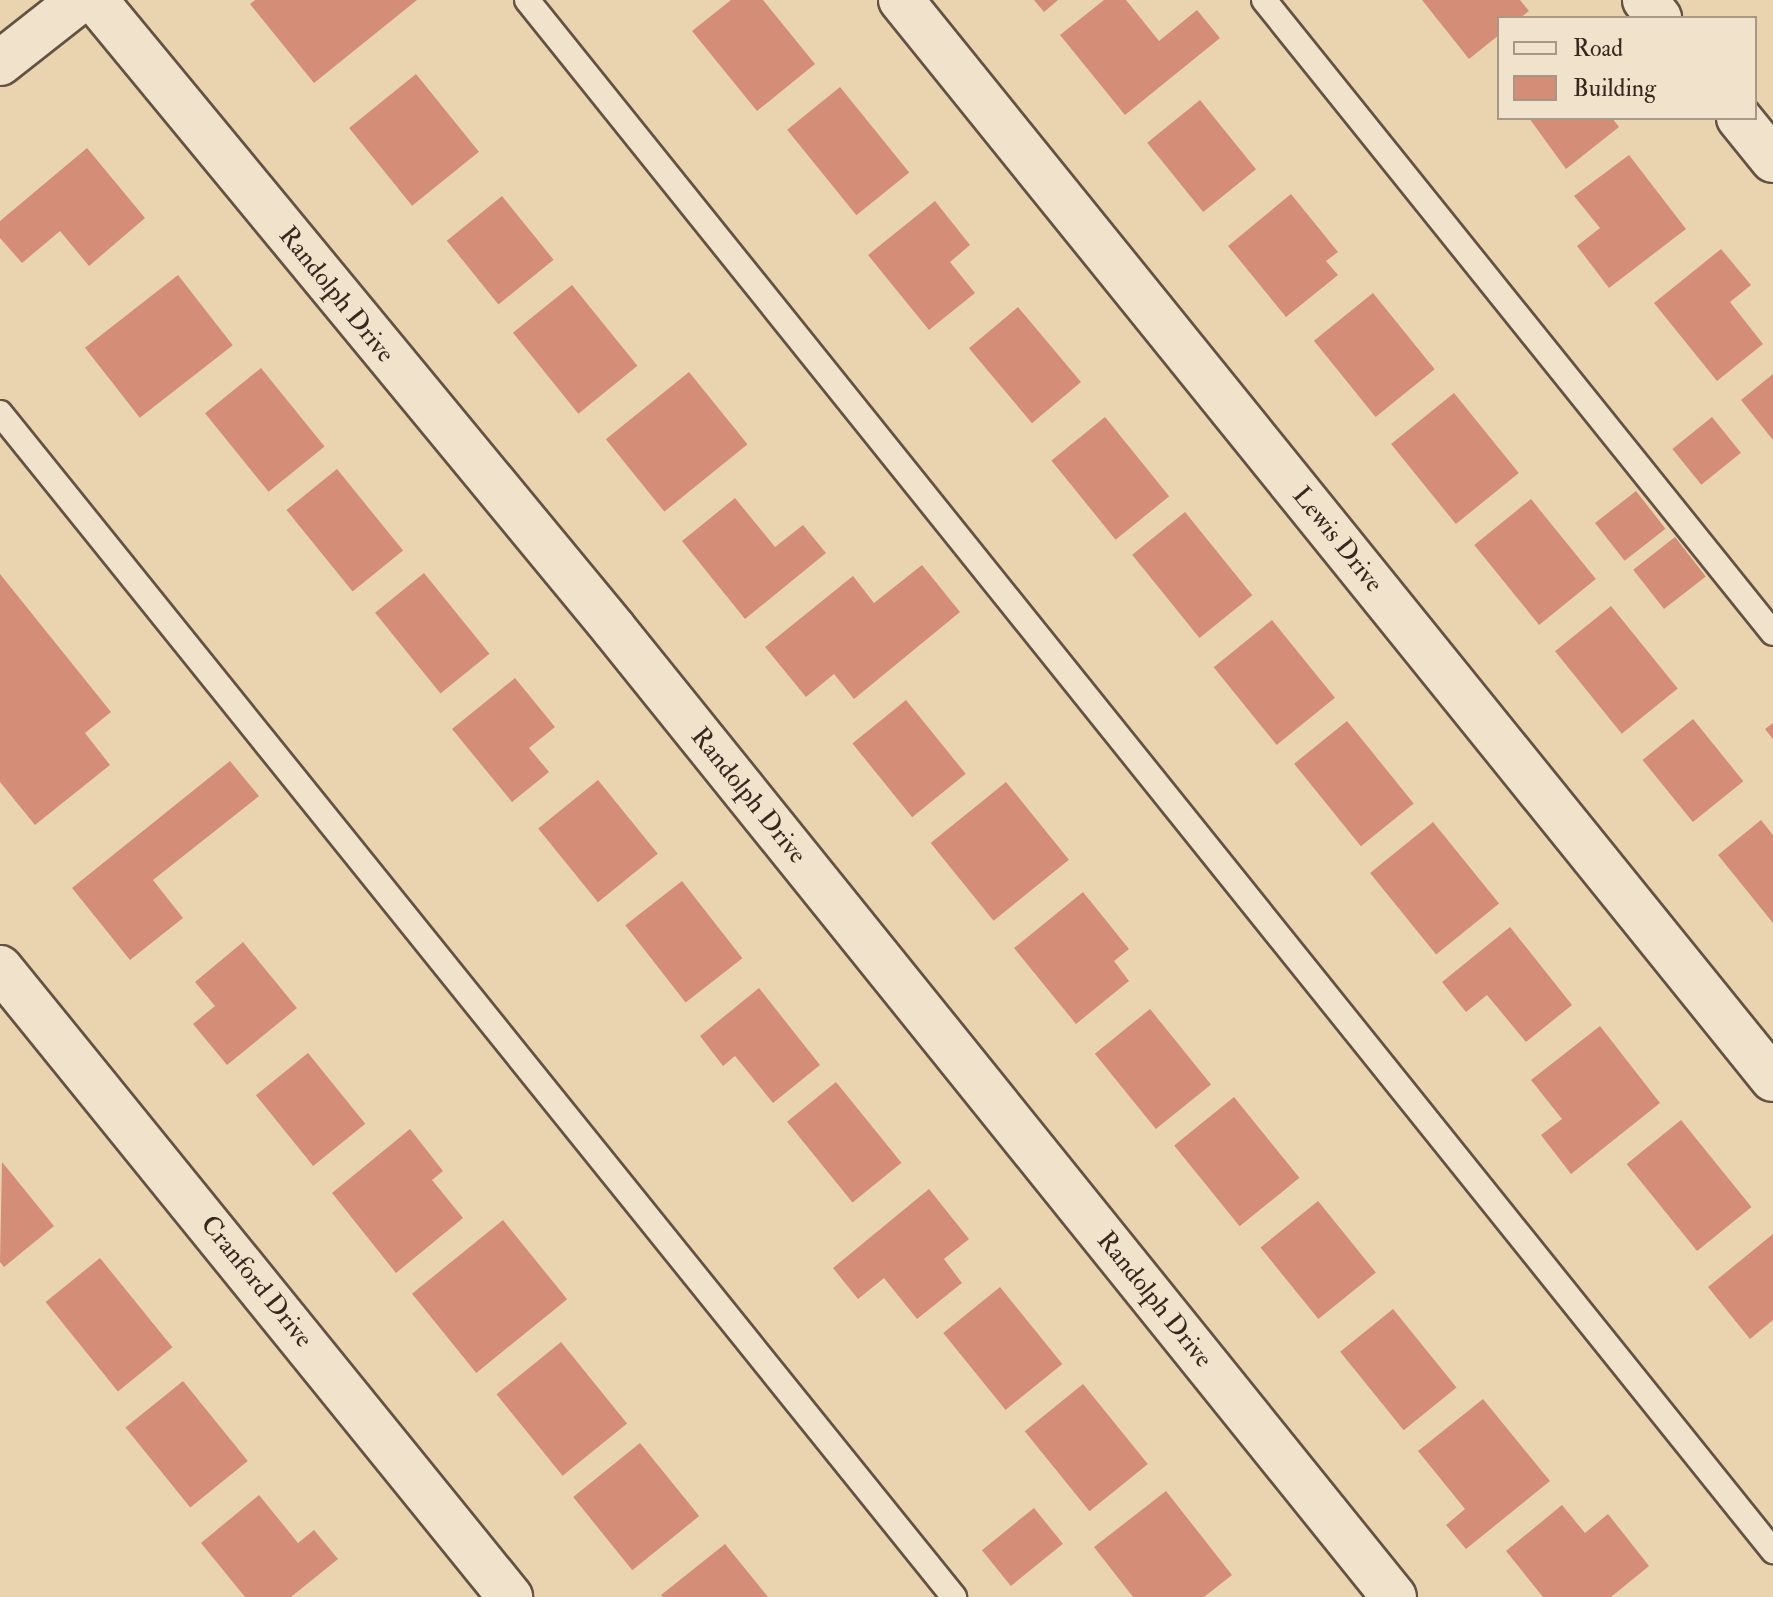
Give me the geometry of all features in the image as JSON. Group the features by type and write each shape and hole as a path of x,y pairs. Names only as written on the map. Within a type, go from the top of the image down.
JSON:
{"street":[{"path":"0,63 80,0"},
{"name":"Randolph Drive","path":"95,0 614,629 1394,1597"},
{"name":"Lewis Drive","path":"901,0 1773,1079"},
{"path":"1645,0 1657,16"},
{"path":"1741,120 1773,160"},
{"name":"Cranford Drive","path":"0,968 510,1597"}],"lane":[{"path":"527,0 1773,1551"},
{"path":"1264,0 1773,633"},
{"path":"0,413 954,1597"}],"building":[{"path":"255,0 417,0 314,83 250,4"},
{"path":"731,0 763,0 815,64 757,111 692,31"},
{"path":"1034,0 1058,0 1044,12"},
{"path":"1104,0 1126,0 1159,41 1197,10 1220,38 1125,115 1060,35"},
{"path":"1422,0 1520,0 1529,11 1523,16 1497,16 1497,37 1469,59"},
{"path":"416,74 479,152 412,206 349,128"},
{"path":"840,87 909,172 856,215 787,130"},
{"path":"1200,100 1256,169 1203,212 1147,143"},
{"path":"1530,120 1614,120 1619,127 1566,169"},
{"path":"87,148 145,218 89,266 60,231 22,263 0,238 0,221"},
{"path":"1629,155 1686,229 1609,288 1577,246 1600,228 1574,196"},
{"path":"1291,194 1338,252 1326,261 1338,275 1286,317 1228,246"},
{"path":"502,196 554,260 498,304 447,241"},
{"path":"935,201 970,245 950,262 975,293 929,330 868,255"},
{"path":"1721,249 1751,285 1730,302 1763,344 1717,381 1654,303"},
{"path":"178,275 233,345 140,418 85,348"},
{"path":"572,285 637,366 578,414 513,333"},
{"path":"1373,293 1435,369 1376,417 1314,341"},
{"path":"1018,307 1081,382 1032,423 969,348"},
{"path":"261,368 325,446 269,492 205,413"},
{"path":"689,372 748,444 664,512 606,439"},
{"path":"1773,374 1773,440 1741,400"},
{"path":"1454,393 1519,473 1456,524 1391,444"},
{"path":"1105,417 1169,496 1116,540 1051,460"},
{"path":"1712,417 1741,453 1701,485 1672,449"},
{"path":"337,469 403,551 353,592 286,510"},
{"path":"1636,491 1666,529 1625,561 1595,523"},
{"path":"735,498 775,547 803,525 826,553 745,619 682,541"},
{"path":"1531,499 1596,579 1539,625 1474,545"},
{"path":"1185,512 1252,595 1199,638 1132,555"},
{"path":"1675,537 1706,576 1664,609 1633,570"},
{"path":"922,565 960,612 854,699 834,674 806,697 765,647 853,576 874,603"},
{"path":"424,573 489,654 440,693 375,613"},
{"path":"0,574 111,712 85,733 110,765 35,825 0,782"},
{"path":"1611,606 1678,688 1622,734 1555,651"},
{"path":"1272,620 1335,698 1277,745 1214,667"},
{"path":"515,678 555,727 529,748 549,772 512,802 452,729"},
{"path":"906,700 966,774 912,817 852,743"},
{"path":"1693,719 1743,781 1693,822 1642,760"},
{"path":"1347,721 1414,803 1361,846 1294,764"},
{"path":"1773,723 1773,739 1765,729"},
{"path":"230,761 259,796 153,880 183,918 130,960 72,888"},
{"path":"598,780 658,854 598,902 538,828"},
{"path":"1006,782 1069,860 994,921 931,843"},
{"path":"1761,820 1773,835 1773,923 1718,855"},
{"path":"1433,822 1499,904 1436,955 1370,873"},
{"path":"682,881 742,958 686,1003 625,925"},
{"path":"1083,892 1129,949 1114,961 1129,981 1076,1024 1014,948"},
{"path":"1510,927 1572,1005 1526,1042 1487,995 1466,1012 1442,982"},
{"path":"243,942 297,1008 227,1065 193,1024 215,1006 195,982"},
{"path":"759,988 820,1065 773,1103 735,1056 723,1066 700,1036"},
{"path":"1150,1009 1211,1084 1156,1129 1095,1054"},
{"path":"1600,1026 1660,1103 1571,1174 1541,1135 1562,1119 1531,1080"},
{"path":"308,1053 365,1124 313,1166 256,1095"},
{"path":"836,1082 901,1163 852,1202 787,1122"},
{"path":"1234,1097 1299,1178 1240,1226 1174,1145"},
{"path":"1681,1120 1751,1207 1697,1251 1627,1164"},
{"path":"410,1129 443,1171 432,1180 463,1218 396,1273 332,1193"},
{"path":"2,1162 54,1226 4,1267 0,1262"},
{"path":"929,1189 969,1239 944,1259 962,1283 917,1319 884,1278 858,1299 833,1268"},
{"path":"1318,1201 1376,1272 1318,1319 1260,1248"},
{"path":"503,1220 567,1299 476,1373 412,1294"},
{"path":"1773,1234 1773,1320 1750,1339 1708,1287"},
{"path":"100,1258 172,1347 118,1391 46,1302"},
{"path":"1000,1287 1062,1364 1006,1410 943,1333"},
{"path":"1393,1309 1457,1387 1404,1430 1340,1352"},
{"path":"561,1342 627,1424 563,1476 496,1394"},
{"path":"183,1381 248,1461 190,1508 125,1428"},
{"path":"1083,1384 1148,1464 1090,1511 1025,1431"},
{"path":"1483,1399 1550,1481 1466,1549 1446,1525 1465,1509 1418,1451"},
{"path":"640,1443 699,1516 632,1570 573,1497"},
{"path":"1166,1491 1232,1575 1204,1597 1133,1597 1094,1547"},
{"path":"259,1495 298,1543 314,1530 338,1559 291,1597 245,1597 201,1543"},
{"path":"1562,1505 1585,1533 1608,1514 1649,1566 1611,1597 1543,1597 1506,1551"},
{"path":"1034,1508 1063,1544 1011,1586 982,1550"},
{"path":"725,1544 768,1597 661,1595"}]}
